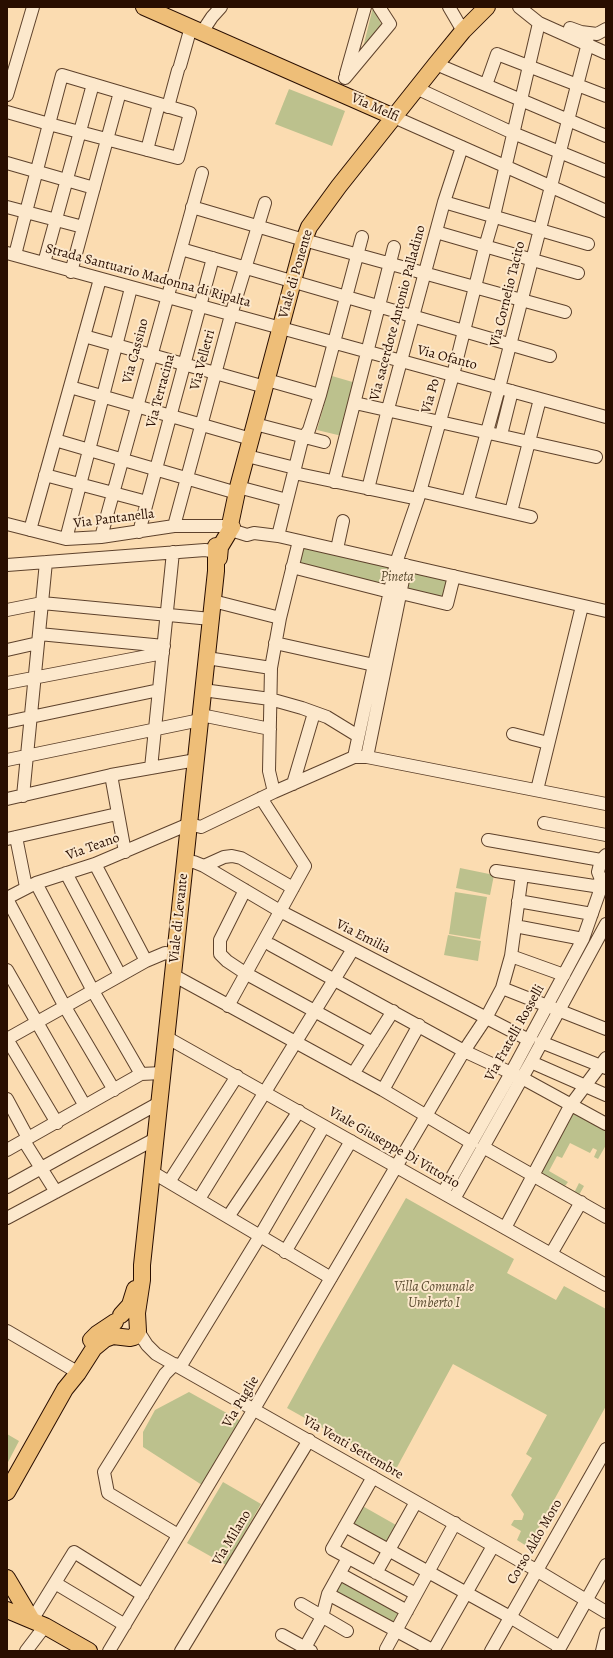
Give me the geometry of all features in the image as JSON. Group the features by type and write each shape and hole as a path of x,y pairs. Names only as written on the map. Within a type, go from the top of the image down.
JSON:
{"main road":[{"name":"Via Melfi","path":"144,7 196,30 342,85 394,117"},
{"name":"Viale di Ponente","path":"230,527 253,432 304,240 309,227 317,214 416,88 463,31 486,7"},
{"name":"Viale di Levante","path":"138,1325 137,1313 142,1280 142,1265 162,1072 213,601 216,554 230,527"},
{"name":"Viale di Levante","path":"66,1389 72,1369 88,1342 118,1318 130,1305 134,1296 137,1273 142,1265"},
{"path":"128,1314 132,1315 138,1325 130,1338 123,1338 116,1334 114,1326 118,1318 128,1314"},
{"name":"Viale di Levante","path":"7,1492 66,1389 94,1348 105,1339 112,1336 123,1338"},
{"path":"7,1578 38,1623"},
{"path":"7,1593 38,1623"},
{"path":"7,1610 38,1623 89,1651"}],"street":[{"path":"7,95 33,7"},
{"path":"147,150 163,105 196,30 212,17 220,7"},
{"path":"342,85 365,7"},
{"path":"342,85 390,24 379,7"},
{"path":"449,7 463,31"},
{"path":"519,7 539,23 599,47"},
{"path":"534,7 536,12 547,20 581,32 597,34 606,29"},
{"name":"Via Po","path":"395,592 419,495 453,375 474,287 494,216 539,23"},
{"name":"Via Cornelio Tacito","path":"468,501 500,388 521,300 577,85 599,47"},
{"path":"486,85 497,54 606,96"},
{"path":"436,64 606,136"},
{"path":"7,112 49,124 80,132 107,140 178,158 190,113 62,75 49,124 37,172 26,212 11,254"},
{"path":"44,263 93,84"},
{"path":"416,88 513,133 606,171"},
{"path":"70,272 120,92"},
{"name":"Via Melfi","path":"394,117 606,210"},
{"name":"Via sacerdote Antonio Palladino","path":"368,489 424,273 444,202 462,148"},
{"path":"7,163 94,188"},
{"name":"Via Cassino","path":"101,537 202,173"},
{"name":"Via Velletri","path":"174,526 231,315 265,202"},
{"path":"444,202 588,244"},
{"path":"7,207 83,227"},
{"path":"192,207 357,255 565,312"},
{"path":"436,232 578,273"},
{"path":"278,536 304,437 309,430 320,395 362,237"},
{"path":"334,482 394,247"},
{"path":"180,248 550,356"},
{"name":"Strada Santuario Madonna di Ripalta","path":"11,254 70,272 281,328"},
{"name":"Via Terracina","path":"139,532 213,258"},
{"path":"30,530 100,279"},
{"path":"66,539 132,288"},
{"name":"Via Ofanto","path":"281,328 606,417"},
{"path":"84,336 215,373 320,395"},
{"path":"70,386 202,424 253,432 304,437 324,442"},
{"path":"501,435 512,391"},
{"path":"511,512 540,399"},
{"path":"355,403 388,409 596,457"},
{"path":"55,440 187,479 287,500"},
{"path":"247,456 334,482 368,489 468,501 531,517"},
{"path":"45,475 147,502"},
{"path":"337,549 343,521"},
{"name":"Via Pantanella","path":"7,524 66,539 101,537 174,526 230,527 247,535 254,533 278,536 606,611"},
{"path":"274,792 269,771 271,668 280,618 299,541"},
{"path":"7,565 205,550 216,554"},
{"path":"151,768 173,552"},
{"path":"23,796 46,562"},
{"path":"292,567 447,604 454,576"},
{"path":"395,592 374,665 354,757 367,757 606,804"},
{"path":"367,757 395,592"},
{"path":"213,601 280,618"},
{"path":"7,610 42,603 211,619"},
{"path":"537,790 582,606"},
{"path":"7,650 39,639 163,650"},
{"path":"275,643 374,665"},
{"path":"7,683 163,650"},
{"path":"207,658 271,668"},
{"path":"7,722 159,690"},
{"path":"203,690 270,699 327,717 358,736"},
{"path":"293,784 314,713"},
{"path":"7,760 156,729 200,717 270,729"},
{"path":"513,734 548,743"},
{"name":"Via Teano","path":"7,899 31,885 66,872 95,864 189,824 201,826 354,757"},
{"path":"7,799 110,775 196,760"},
{"path":"110,775 125,852"},
{"path":"228,1006 305,866 261,798"},
{"path":"117,814 11,838 31,885 141,1074"},
{"path":"544,823 606,835"},
{"path":"488,840 604,855 598,872 604,884 594,886 496,871"},
{"path":"204,866 224,857 232,856 241,858 293,888"},
{"name":"Via Emilia","path":"185,862 194,862 204,866 280,911 529,1040"},
{"path":"95,864 146,961"},
{"path":"66,872 120,975"},
{"name":"Via Puglie","path":"109,1651 254,1409 464,1051 486,1018 502,988 511,956 522,875"},
{"name":"Via Fratelli Rosselli","path":"443,1193 472,1143 517,1076 531,1062 541,1042 564,975 583,939 604,884"},
{"path":"245,890 220,940 220,954 227,962 245,973 373,1043"},
{"path":"7,899 65,1007 114,1090"},
{"path":"518,901 592,914"},
{"name":"Via Fratelli Rosselli","path":"454,1199 483,1147 517,1076 529,1040 553,1008 595,946 606,924"},
{"path":"515,926 583,939"},
{"path":"272,945 464,1051 517,1076 570,1106 606,1124"},
{"path":"199,1199 266,1093 314,1010 353,949"},
{"path":"57,1123 7,1039 146,961 165,953 175,955"},
{"path":"511,956 564,975"},
{"path":"7,970 85,1106"},
{"path":"173,975 383,1090 472,1143"},
{"path":"502,988 606,1029"},
{"path":"354,1074 393,1011"},
{"path":"383,1090 419,1026"},
{"name":"Viale Giuseppe Di Vittorio","path":"166,1037 606,1284"},
{"path":"505,1228 570,1106 585,1085 604,1064 541,1042"},
{"path":"531,1062 606,1095"},
{"path":"7,1150 141,1074 162,1072"},
{"path":"169,1182 237,1076"},
{"path":"7,1099 41,1168 56,1192"},
{"path":"7,1187 159,1103"},
{"path":"228,1217 299,1112"},
{"path":"178,1535 108,1493 104,1472 166,1374 177,1366 260,1236 324,1126"},
{"path":"7,1218 155,1139"},
{"path":"285,1252 351,1141"},
{"path":"483,1147 606,1217"},
{"path":"152,1172 331,1278"},
{"path":"551,1254 581,1202"},
{"name":"Via Venti Settembre","path":"138,1325 141,1337 154,1352 455,1523 606,1612"},
{"path":"7,1331 72,1369"},
{"name":"Via Venti Settembre","path":"123,1338 144,1350 154,1352"},
{"name":"Via Milano","path":"181,1651 309,1440"},
{"name":"Corso Aldo Moro","path":"491,1651 536,1570 605,1454"},
{"path":"373,1477 332,1549 416,1594"},
{"path":"376,1573 416,1502"},
{"path":"386,1649 455,1523"},
{"path":"345,1526 510,1617 559,1649 606,1565"},
{"path":"328,1594 433,1651 493,1546"},
{"path":"26,1651 55,1583 74,1552 143,1595"},
{"path":"282,1635 306,1650 322,1617 328,1594 348,1558"},
{"path":"340,1574 407,1611"},
{"path":"55,1583 125,1625"},
{"path":"301,1604 347,1631"},
{"path":"602,1651 606,1634"}],"green space":[{"path":"373,7 382,26 362,52"},
{"path":"289,89 345,111 332,146 275,124"},
{"path":"332,376 356,383 342,436 317,430"},
{"name":"Pineta","path":"299,541 454,576 447,604 401,593 372,737 359,733 390,592 292,567"},
{"path":"460,868 494,875 490,895 456,888"},
{"path":"455,892 487,897 480,939 449,934"},
{"path":"448,935 481,941 478,961 444,955"},
{"path":"572,1111 606,1129 606,1145 598,1159 594,1157 597,1150 593,1148 590,1153 570,1143 562,1158 557,1156 549,1171 568,1182 565,1186 575,1191 579,1183 584,1186 579,1195 539,1173"},
{"name":"Villa Comunale Umberto I","path":"406,1198 514,1259 507,1273 556,1300 564,1286 606,1309 606,1406 528,1547 517,1540 521,1531 511,1525 514,1520 522,1520 524,1514 511,1495 532,1458 526,1454 547,1415 453,1364 396,1469 287,1408"},
{"path":"189,1392 241,1421 202,1485 143,1447 143,1432 155,1410"},
{"path":"7,1434 19,1441 7,1464"},
{"path":"223,1482 261,1504 226,1565 187,1543"},
{"path":"359,1504 396,1525 385,1544 349,1524"},
{"path":"342,1579 401,1611 394,1626 334,1594"}]}
